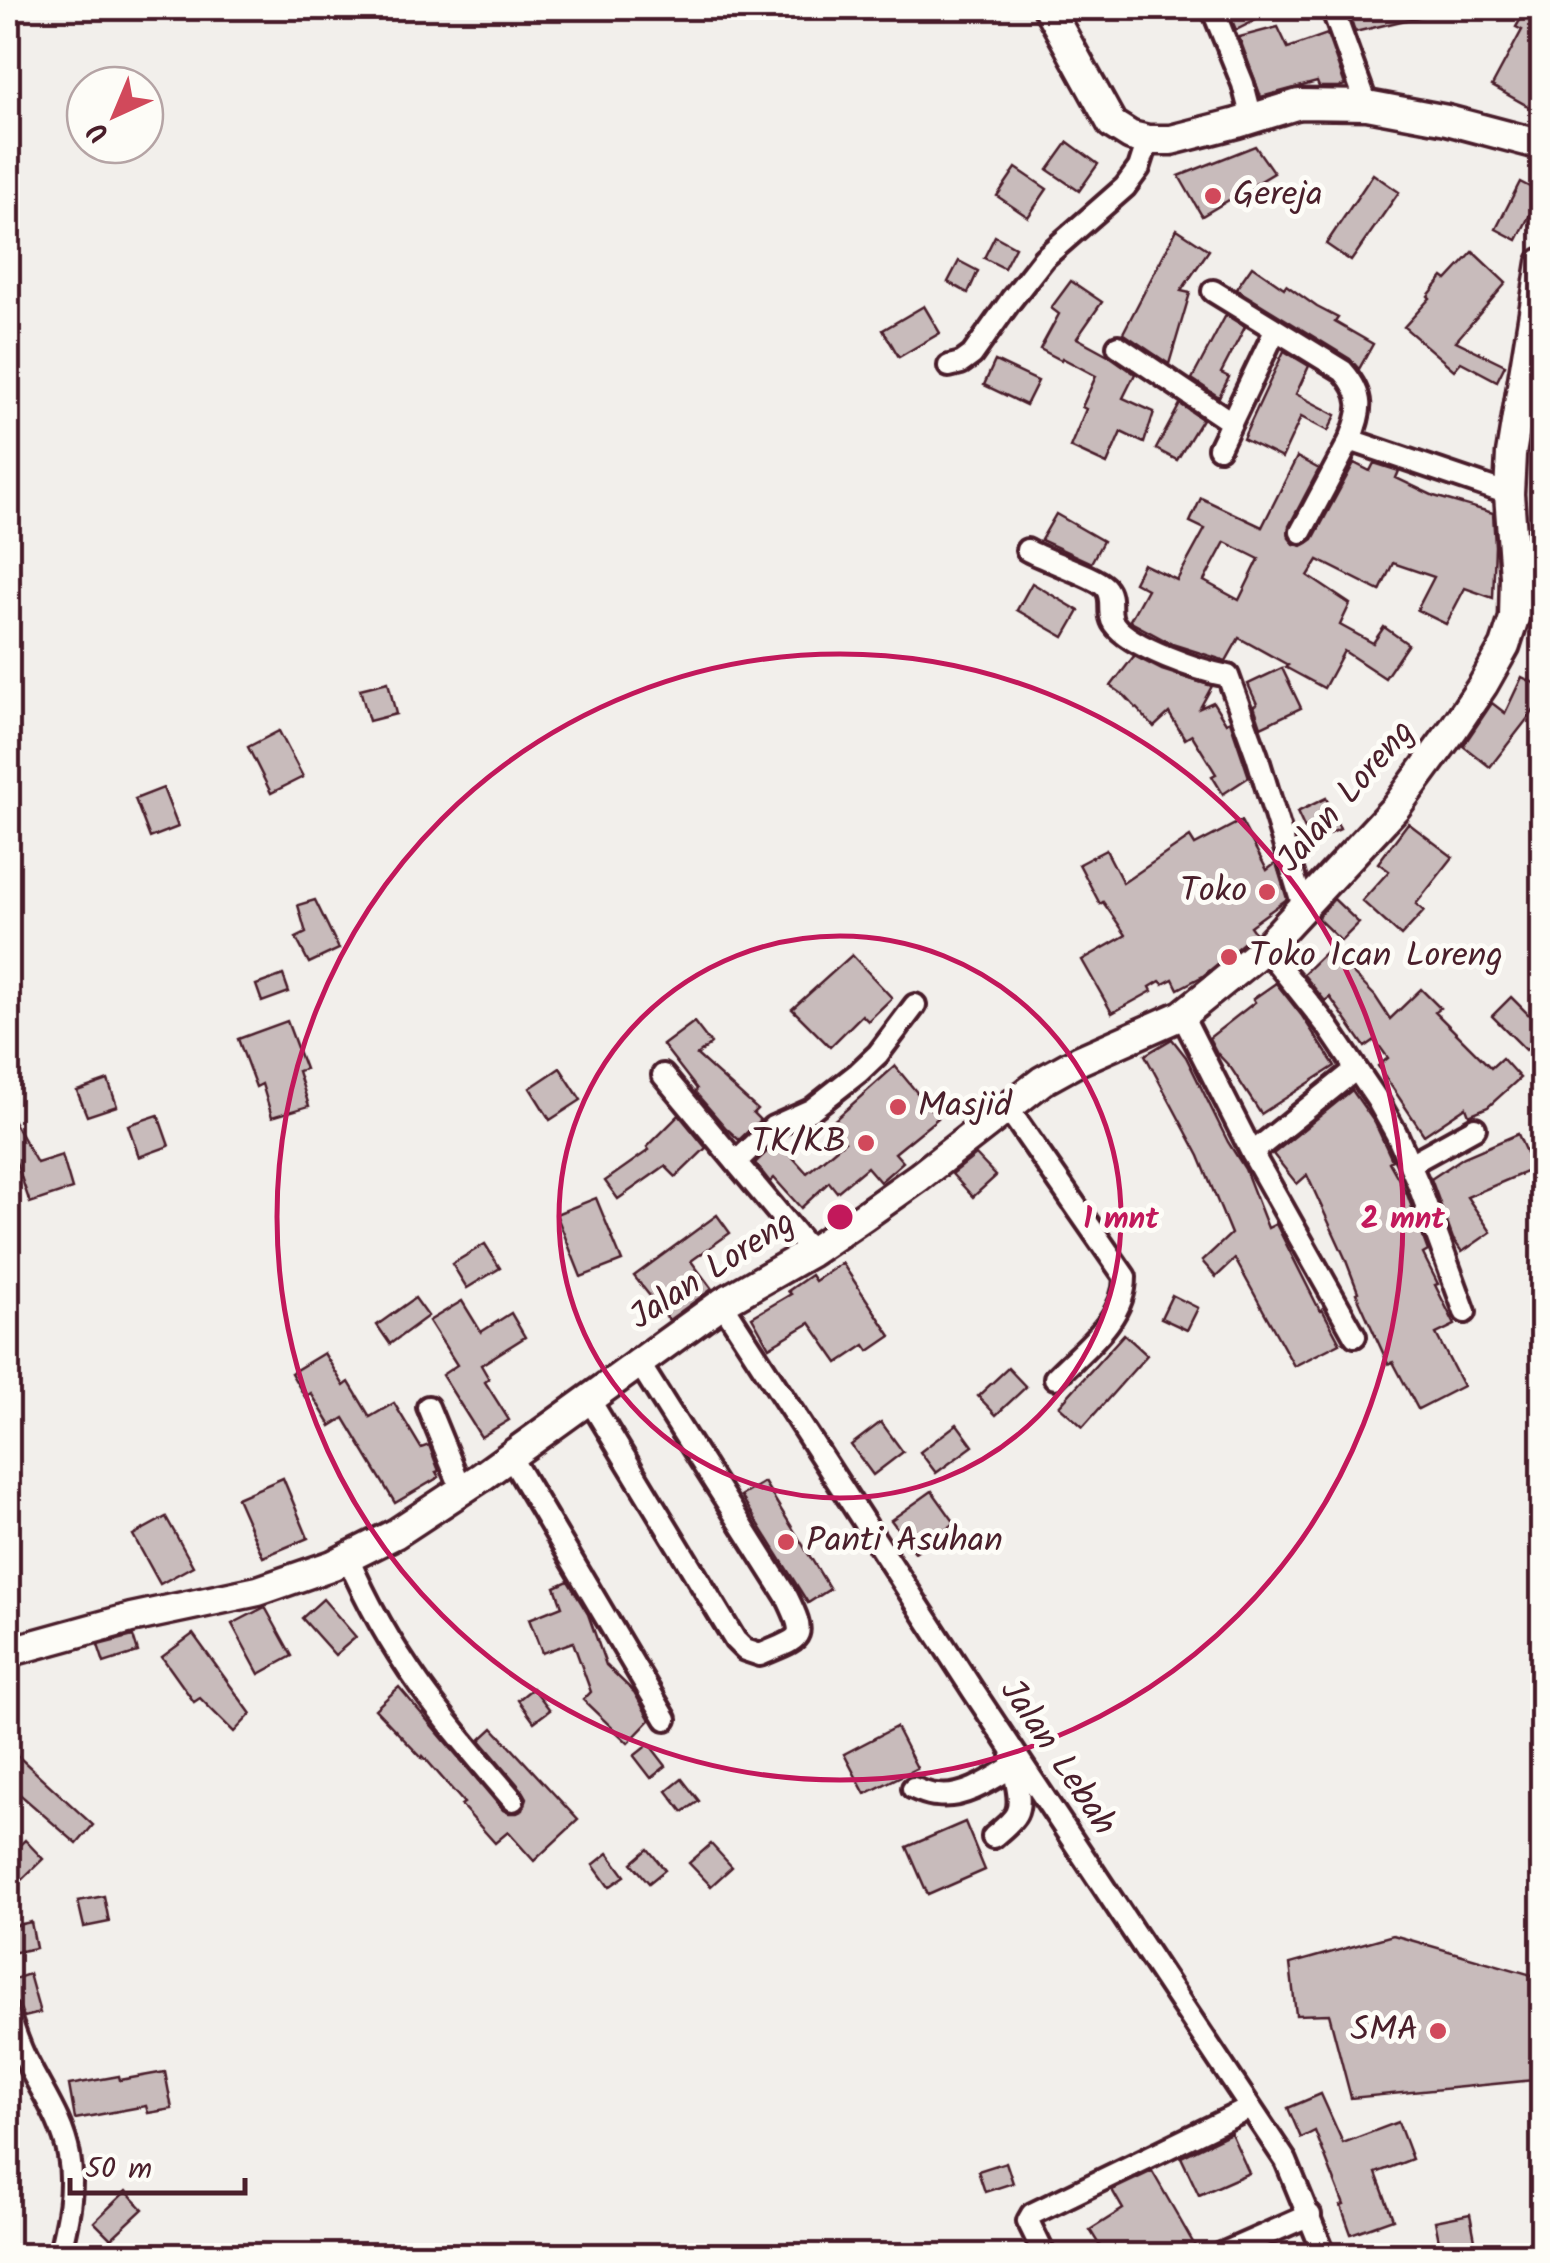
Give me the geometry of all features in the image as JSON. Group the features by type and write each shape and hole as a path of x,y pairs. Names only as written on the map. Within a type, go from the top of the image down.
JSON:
{"street":[{"path":"1048,8 1112,124 1131,136 1171,140 1299,104 1367,105 1447,120 1542,145"},
{"path":"1212,8 1243,84 1252,119"},
{"path":"1332,8 1367,105"},
{"path":"949,366 972,355 1044,258 1124,186 1139,168 1148,140"},
{"name":"Jalan Loreng","path":"8,1652 131,1618 258,1591 348,1558 396,1534 722,1303 811,1252 919,1177 1042,1080 1182,1015 1265,948 1396,807 1454,728 1505,646 1514,618 1516,576 1509,494 1511,454 1542,262"},
{"path":"1213,291 1330,362 1356,386 1360,411 1350,440 1301,532"},
{"path":"1219,448 1275,332"},
{"path":"1118,346 1231,422"},
{"path":"1350,440 1509,494"},
{"path":"1027,550 1101,584 1110,596 1112,622 1130,637 1178,661 1228,676 1304,906"},
{"path":"1265,948 1328,1027 1378,1101 1410,1164 1465,1312"},
{"path":"736,1162 773,1127 812,1110 858,1073 878,1054 915,1005"},
{"path":"1182,1015 1252,1153 1355,1336"},
{"path":"1252,1153 1356,1070"},
{"path":"663,1075 811,1252"},
{"path":"1007,1108 1126,1276 1120,1306 1112,1320 1055,1378"},
{"path":"1410,1164 1475,1128"},
{"name":"Jalan Lebah","path":"722,1303 1012,1758 1286,2161 1325,2256"},
{"path":"589,1399 735,1640 760,1656 788,1643 798,1634 800,1624 787,1597 639,1362"},
{"path":"428,1407 462,1490"},
{"path":"510,1456 666,1718"},
{"path":"348,1558 366,1601 394,1649 457,1736 514,1800"},
{"path":"914,1788 938,1796 960,1794 990,1781 1012,1758"},
{"path":"993,1838 1016,1814 1019,1802 1012,1758"},
{"path":"8,2014 58,2122 68,2154 70,2213 59,2256"},
{"path":"1046,2256 1030,2228 1032,2214 1250,2108"},
{"path":"1217,2256 1310,2215"}],"building":[{"path":"1227,8 1280,8 1236,30"},
{"path":"1426,8 1427,15 1355,32 1348,10"},
{"path":"1527,8 1542,8 1542,114 1492,86 1522,30 1516,27"},
{"path":"1278,27 1288,48 1327,34 1345,85 1319,87 1317,82 1261,97 1239,37"},
{"path":"1068,142 1098,164 1079,191 1048,170"},
{"name":"Gereja","path":"1255,146 1274,173 1202,216 1179,176"},
{"path":"1016,168 1047,189 1028,217 997,196"},
{"path":"1373,174 1399,192 1351,261 1326,244"},
{"path":"1520,182 1541,193 1517,240 1496,229"},
{"path":"1177,229 1209,250 1181,291 1190,293 1169,364 1123,333"},
{"path":"995,236 1015,247 1004,268 984,258"},
{"path":"1473,252 1506,283 1456,341 1505,365 1497,381 1461,362 1454,370 1404,327 1443,277 1447,280"},
{"path":"959,261 978,271 968,293 948,282"},
{"path":"1252,266 1373,344 1359,369 1350,359 1236,289"},
{"path":"1071,281 1102,302 1077,338 1135,374 1123,398 1154,412 1144,443 1121,432 1107,464 1070,447 1096,376 1040,349 1059,314 1051,308"},
{"path":"924,306 940,333 899,357 883,330"},
{"path":"1226,315 1245,327 1221,373 1229,377 1219,397 1192,379"},
{"path":"1284,351 1309,366 1296,394 1336,415 1328,431 1301,417 1282,458 1243,439"},
{"path":"995,361 1038,381 1026,405 984,385"},
{"path":"1180,404 1202,419 1177,460 1156,449"},
{"path":"1297,457 1319,469 1289,526 1289,538 1302,546 1313,539 1354,463 1370,471 1374,463 1399,471 1396,478 1434,496 1493,513 1493,598 1465,588 1446,624 1417,610 1434,577 1393,563 1380,591 1318,560 1308,576 1350,604 1340,625 1373,643 1384,627 1408,644 1385,678 1344,651 1324,688 1239,638 1226,661 1172,644 1131,622 1147,589 1134,582 1143,564 1177,580 1205,529 1190,522 1201,498 1262,527","holes":["1225,542 1259,559 1239,600 1204,581"]},
{"path":"1056,514 1103,541 1091,563 1041,540"},
{"path":"1032,583 1079,611 1064,637 1017,610"},
{"path":"1134,656 1162,670 1212,686 1200,708 1213,702 1226,723 1230,721 1249,777 1223,794 1212,776 1216,774 1192,735 1185,739 1169,713 1154,727 1111,686"},
{"path":"1282,668 1301,708 1261,727 1248,684"},
{"path":"1522,677 1542,687 1542,700 1490,767 1463,746 1492,703 1505,713"},
{"path":"388,682 396,714 369,721 360,689"},
{"path":"279,731 303,777 271,793 248,747"},
{"path":"163,788 178,827 150,838 135,799"},
{"path":"1326,798 1340,829 1311,842 1297,812"},
{"path":"1241,821 1267,870 1276,863 1287,899 1250,926 1255,933 1203,976 1178,989 1173,979 1163,984 1160,981 1150,987 1152,991 1112,1013 1082,960 1126,935 1103,902 1100,904 1079,864 1106,850 1123,883 1190,837 1195,845"},
{"path":"1408,823 1453,857 1416,904 1424,911 1401,936 1362,901 1389,871 1378,863"},
{"path":"1334,899 1359,923 1341,941 1317,918"},
{"path":"315,900 339,949 309,963 296,938 306,933 298,905"},
{"path":"1329,949 1375,996 1390,1019 1421,989 1440,1008 1435,1012 1491,1068 1502,1058 1520,1078 1488,1107 1469,1115 1466,1107 1424,1135 1378,1066 1388,1058 1375,1040 1365,1047 1330,997 1325,1001 1303,974"},
{"path":"852,955 892,998 868,1021 862,1015 830,1047 792,1009"},
{"path":"283,975 289,992 262,1002 256,985"},
{"path":"1276,983 1335,1066 1261,1114 1209,1038"},
{"path":"1511,997 1542,1028 1526,1050 1492,1016"},
{"path":"287,1021 305,1069 298,1071 309,1106 272,1117 262,1084 256,1087 238,1039"},
{"path":"694,1022 711,1044 697,1055 757,1109 753,1113 760,1120 739,1140 695,1092 697,1089 663,1045"},
{"path":"1172,1039 1186,1057 1245,1169 1268,1228 1276,1224 1340,1343 1294,1366 1235,1259 1216,1277 1202,1261 1231,1234 1199,1156 1145,1055"},
{"path":"895,1066 938,1118 895,1153 903,1162 880,1182 867,1167 837,1192 829,1182 801,1208 774,1178 770,1182 755,1163 778,1141 807,1173 845,1141 830,1124"},
{"path":"560,1068 581,1100 550,1120 530,1088"},
{"path":"108,1080 117,1106 87,1116 77,1091"},
{"path":"1352,1090 1375,1123 1392,1160 1389,1162 1407,1194 1428,1251 1423,1254 1455,1325 1436,1334 1463,1386 1418,1409 1393,1362 1388,1364 1307,1175 1297,1184 1273,1154"},
{"path":"8,1112 37,1163 62,1155 72,1189 30,1203 15,1159 8,1163"},
{"path":"158,1115 169,1146 139,1157 128,1125"},
{"path":"679,1115 706,1148 676,1177 665,1166 618,1199 605,1181 649,1150 647,1147"},
{"path":"1518,1134 1533,1169 1467,1197 1491,1232 1462,1252 1453,1239 1431,1179 1464,1157"},
{"path":"976,1155 996,1176 973,1197 952,1174"},
{"path":"596,1198 622,1261 581,1277 556,1214"},
{"path":"717,1215 730,1233 691,1261 712,1289 669,1320 634,1276"},
{"path":"485,1244 500,1268 467,1288 452,1264"},
{"path":"842,1263 891,1336 869,1351 865,1345 838,1363 810,1323 769,1347 752,1317 791,1294 788,1291 811,1275 815,1281"},
{"path":"1172,1295 1198,1308 1187,1330 1161,1318"},
{"path":"415,1298 428,1316 390,1344 377,1325"},
{"path":"462,1301 481,1332 511,1313 525,1337 481,1365 489,1379 485,1382 509,1420 481,1437 442,1375 457,1365 429,1321"},
{"path":"1124,1334 1147,1355 1083,1427 1059,1406"},
{"path":"324,1353 344,1386 349,1382 370,1417 394,1403 421,1448 429,1445 439,1477 395,1503 344,1418 331,1426 311,1393 305,1397 291,1373"},
{"path":"1008,1368 1026,1387 996,1415 978,1396"},
{"path":"881,1422 903,1452 873,1475 851,1445"},
{"path":"957,1424 973,1446 936,1473 920,1452"},
{"path":"283,1478 308,1538 263,1557 237,1498"},
{"name":"Panti Asuhan","path":"764,1482 830,1589 808,1603 741,1496"},
{"path":"932,1491 955,1523 915,1552 891,1520"},
{"path":"166,1517 193,1566 160,1584 133,1535"},
{"path":"568,1581 588,1614 606,1665 634,1692 650,1720 628,1743 583,1700 591,1692 573,1642 542,1653 529,1619 562,1606 555,1587"},
{"path":"323,1599 356,1637 335,1655 302,1618"},
{"path":"265,1607 292,1656 259,1674 232,1624"},
{"path":"193,1634 251,1714 234,1732 200,1698 194,1702 162,1657"},
{"path":"133,1636 138,1652 104,1663 98,1645"},
{"path":"399,1687 503,1810 523,1810 527,1798 480,1740 493,1728 578,1820 534,1861 508,1832 495,1843 423,1756 375,1709"},
{"path":"533,1688 550,1710 534,1722 518,1700"},
{"path":"896,1727 917,1768 865,1794 844,1754"},
{"path":"649,1744 666,1766 651,1778 634,1756"},
{"path":"8,1747 93,1825 77,1844 8,1784"},
{"path":"682,1779 699,1801 683,1812 667,1791"},
{"path":"965,1822 985,1870 928,1895 907,1847"},
{"path":"25,1840 43,1859 8,1893 8,1856"},
{"path":"711,1844 732,1867 711,1886 689,1863"},
{"path":"648,1849 665,1870 649,1883 632,1863"},
{"path":"608,1853 625,1876 609,1887 593,1865"},
{"path":"104,1896 109,1922 84,1927 78,1901"},
{"path":"31,1922 36,1948 11,1953 8,1927"},
{"name":"SMA","path":"1393,1935 1542,1978 1542,2047 1534,2080 1351,2098 1329,2014 1296,2015 1290,1964"},
{"path":"29,1974 40,2013 24,2017 12,2001 8,1981"},
{"path":"165,2072 172,2109 148,2113 146,2106 75,2119 69,2085"},
{"path":"1321,2094 1343,2143 1398,2122 1412,2159 1376,2173 1393,2219 1351,2234 1315,2131 1301,2138 1288,2108"},
{"path":"1231,2133 1249,2173 1199,2195 1181,2157"},
{"path":"1006,2162 1013,2183 985,2192 978,2171"},
{"path":"1152,2171 1195,2246 1174,2256 1106,2256 1090,2230 1123,2209 1112,2190"},
{"path":"126,2191 143,2209 111,2239 94,2222"},
{"path":"1470,2214 1476,2245 1441,2251 1435,2221"}],"place":[{"name":"Gereja","path":"1213,196"},
{"name":"Toko","path":"1267,892"},
{"name":"Toko Ican Loreng","path":"1229,957"},
{"name":"Masjid","path":"898,1107"},
{"name":"TK/KB","path":"866,1143"},
{"name":"Panti Asuhan","path":"786,1542"},
{"name":"SMA","path":"1438,2031"}]}
